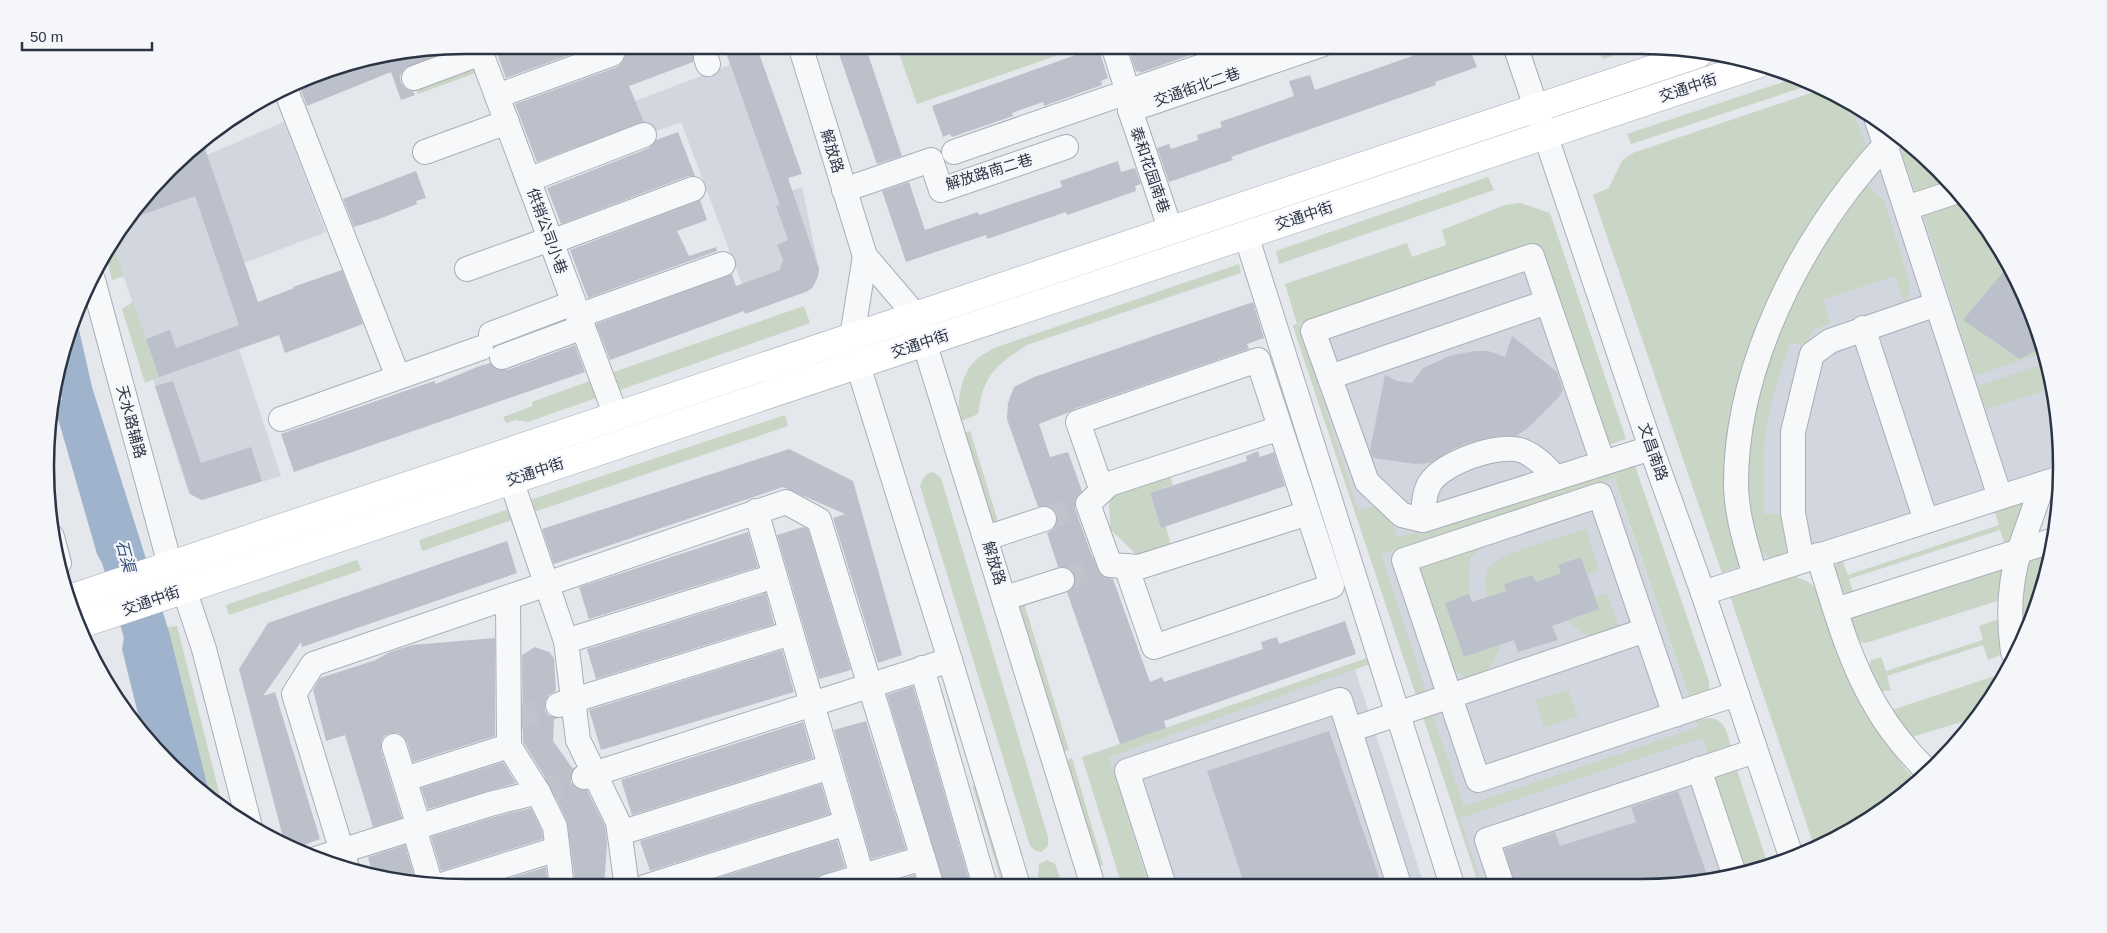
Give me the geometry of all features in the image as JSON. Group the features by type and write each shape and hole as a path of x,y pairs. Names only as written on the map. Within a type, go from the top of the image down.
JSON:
{"main road":[{"name":"交通中街","path":"75,597 1690,57"},
{"name":"交通中街","path":"85,623 1746,68"}],"street":[{"path":"414,78 469,54"},
{"name":"供销公司小巷","path":"482,54 616,416"},
{"path":"497,96 612,54"},
{"name":"解放路","path":"803,54 865,256 916,316 1091,879"},
{"name":"泰和花园南巷","path":"1116,54 1170,231"},
{"path":"954,152 1129,101 1241,54"},
{"name":"交通街北二巷","path":"1129,101 1290,54"},
{"name":"文昌南路","path":"1518,54 1789,851"},
{"path":"288,94 398,377"},
{"path":"425,152 506,122"},
{"path":"528,180 644,135"},
{"path":"1891,139 1906,208 2000,497"},
{"path":"1755,576 1739,518 1736,489 1737,456 1744,415 1766,336 1782,300 1833,210 1891,139"},
{"name":"解放路南二巷","path":"844,190 931,160 941,190 1066,147"},
{"path":"467,269 693,189"},
{"path":"1906,208 1951,194"},
{"path":"1246,235 1450,879"},
{"name":"解放路","path":"865,256 852,337 858,365 1016,879"},
{"path":"1603,462 1532,256 1313,331 1367,482 1402,515 1423,520 1652,448"},
{"path":"281,419 723,264"},
{"name":"天水路辅路","path":"94,288 162,568"},
{"path":"1330,377 1547,302"},
{"path":"1923,767 1895,736 1876,707 1853,658 1836,610 1810,558 1793,514 1793,432 1812,354 1830,340 1937,304"},
{"path":"1863,328 1926,521"},
{"path":"1102,491 1078,422 1258,360 1332,586 1154,647 1126,566"},
{"path":"1280,428 1109,484 1088,504 1110,564 1139,568 1308,513"},
{"path":"1423,520 1425,496 1430,483 1443,469 1454,463 1503,448 1522,451 1538,459 1556,478"},
{"path":"511,480 566,641 565,703 590,775 618,822 626,879"},
{"path":"1703,593 2051,481"},
{"path":"2012,646 2009,608 2019,551 2034,512 2051,481"},
{"path":"1675,715 1600,495 1404,560 1478,780 1675,715 1736,694"},
{"path":"538,792 416,828 344,859 294,694 313,664 786,502 819,520 930,879"},
{"path":"756,511 862,876"},
{"path":"986,538 1044,519"},
{"path":"1836,610 2046,543"},
{"path":"566,641 775,576"},
{"path":"1005,598 1062,580"},
{"path":"173,593 204,649 247,816"},
{"path":"508,598 512,720 509,746 538,792 555,827 561,879"},
{"path":"1350,730 1646,630"},
{"path":"565,703 791,634"},
{"path":"590,775 950,660"},
{"path":"922,668 983,879"},
{"path":"1162,879 1127,771 1340,700 1397,879"},
{"path":"394,746 429,877"},
{"path":"404,779 509,746"},
{"path":"1500,879 1487,840 1755,750"},
{"path":"620,833 830,767"},
{"path":"1699,770 1732,868"},
{"path":"673,879 846,823"},
{"path":"462,879 557,849"},
{"path":"852,879 923,858"}],"shaded area":[{"path":"730,65 777,196 802,187 819,269 813,287 808,291 752,311 681,122 649,134 635,101"},
{"path":"1814,92 1847,109 1892,139 1913,156 1951,194 1984,237 2011,284 2031,334 2045,386 2050,413 2053,466 1722,573 1593,195 1609,188 1622,161 1633,153"},
{"path":"284,122 326,232 244,263 271,338 239,349 281,476 202,500 190,494 186,485 153,379 158,376 115,251 156,194 193,157 207,155"},
{"path":"1533,243 1699,727 1742,866 1694,876 1667,878 1477,879 1293,326"},
{"path":"1353,663 1422,879 1147,879 1106,749"}],"green space":[{"path":"899,54 1061,54 917,104"},
{"path":"1601,54 1617,54 1603,59"},
{"path":"476,60 481,71 418,94 414,84"},
{"path":"1786,81 1803,87 1631,144 1627,134"},
{"path":"1814,92 1853,113 1868,152 1737,398 1746,563 1722,573 1593,195 1609,188 1622,161 1633,153"},
{"path":"1904,148 1943,186 1916,192 1902,154"},
{"path":"1488,177 1494,190 1279,264 1276,251"},
{"path":"1869,186 1885,202 1910,285 1908,299 1903,301 1895,276 1823,299 1830,323 1813,330 1806,345 1790,343 1770,407 1766,429 1764,461 1764,514 1782,514 1786,553 1769,558 1759,549 1744,491 1749,435 1766,364 1810,263 1861,187"},
{"path":"1956,200 1984,237 2004,271 1963,320 2019,358 2035,351 2037,355 1975,376 1924,216 1929,209"},
{"path":"1520,203 1550,213 1626,439 1603,447 1533,243 1298,324 1358,510 1387,503 1397,538 1610,468 1632,457 1709,681 1709,690 1690,700 1614,478 1381,554 1428,698 1418,701 1293,326 1297,324 1285,284 1407,243 1412,257 1446,245 1442,230 1505,205"},
{"path":"115,251 124,276 112,280 108,263"},
{"path":"1239,264 1241,273 1027,345 1006,359 987,380 980,400 978,414 957,423 959,399 965,375 982,355 997,347"},
{"path":"133,302 159,377 145,383 122,309"},
{"path":"804,306 810,323 620,390 615,385 611,373"},
{"path":"2040,365 2046,390 1985,410 1978,386"},
{"path":"595,379 599,397 528,422 516,420 506,423 503,417 533,406 532,402"},
{"path":"785,415 788,426 534,512 530,500"},
{"path":"970,431 1000,528 990,531 960,434"},
{"path":"933,472 941,478 1048,837 1048,846 1041,852 1036,851 1030,846 920,486 926,475"},
{"path":"1169,473 1173,485 1150,493 1161,528 1166,526 1171,546 1138,556 1110,529 1109,497 1115,491"},
{"path":"2024,502 2017,541 2005,545 2000,530 1849,579 1854,595 1842,592 1833,568 1842,560 1848,575 1999,525 1994,510"},
{"path":"509,509 512,520 422,551 419,540"},
{"path":"1586,529 1599,570 1588,575 1581,557 1558,565 1561,573 1536,582 1532,575 1504,584 1506,591 1487,597 1486,574 1489,567 1495,561 1519,550"},
{"path":"1481,546 1470,559 1469,594 1445,603 1464,657 1501,644 1490,668 1481,679 1473,679 1466,678 1453,668 1419,567"},
{"path":"2044,550 2039,573 2022,624 2026,565 2031,554"},
{"path":"357,560 362,570 229,615 226,605"},
{"path":"2005,566 2003,599 1866,643 1859,642 1851,619 1853,613"},
{"path":"1790,576 1811,584 1826,601 1871,722 1913,777 1870,810 1813,842 1730,596"},
{"path":"1607,593 1619,627 1590,638 1568,621 1599,609 1595,597"},
{"path":"1024,603 1069,750 1058,754 1013,606"},
{"path":"1996,620 2002,623 2003,654 1988,660 1983,645 1887,676 1891,691 1879,691 1868,668 1871,660 1881,657 1886,671 1983,640 1979,626"},
{"path":"177,626 220,798 208,788 167,627"},
{"path":"1370,657 1373,663 1109,757 1147,879 1120,879 1082,757"},
{"path":"1996,675 1966,721 1912,737 1906,737 1892,710"},
{"path":"1568,690 1578,716 1544,728 1535,700"},
{"path":"1430,708 1464,806 1698,727 1696,721 1713,719 1719,721 1726,730 1733,752 1710,760 1702,738 1460,818 1480,879 1477,879 1421,711"},
{"path":"1072,758 1103,865 1099,867 1061,762"},
{"path":"1736,767 1766,859 1742,866 1714,775"},
{"path":"972,785 983,793 1007,879 1000,879"},
{"path":"1047,860 1055,864 1060,879 1039,879 1039,864"}],"water":[{"name":"石渠","path":"78,327 92,387 170,635 208,788 156,739 139,718 122,649 124,638 102,563 97,554 57,415 59,403 62,399 62,386"}],"building":[{"path":"497,54 572,54 506,78"},
{"path":"625,54 693,54 693,62 629,86 644,122 537,162 515,104 617,67 625,57"},
{"path":"726,54 759,54 802,174 788,178 819,269 818,276 813,287 808,291 745,314 744,311 610,360 596,324 732,274 736,286 780,270 783,259 777,245 788,240 776,206 780,205"},
{"path":"839,54 868,54 902,156 877,164"},
{"path":"1078,54 1100,54 1108,78 1101,81 1102,85 1044,106 1043,102 1012,113 1013,116 952,137 950,134 943,137 932,106"},
{"path":"1130,54 1193,54 1140,73 1139,71 1136,72"},
{"path":"1418,54 1472,54 1477,67 1435,82 1436,85 1231,157 1233,160 1169,182 1157,148 1169,144 1171,149 1198,140 1197,135 1222,127 1220,122 1294,96 1289,81 1310,75 1315,90"},
{"path":"437,55 404,69 400,76 401,83 406,89 413,91 415,95 401,100 391,72 307,106 301,89 309,85 360,68 413,57"},
{"path":"678,132 695,176 688,176 561,224 547,188 649,148 656,140"},
{"path":"205,147 258,302 293,287 342,270 363,324 285,353 279,335 159,377 146,339 170,330 176,348 239,325 195,196 138,216 156,194"},
{"path":"1118,161 1121,172 1135,168 1141,184 1135,186 1136,191 1067,215 1066,212 987,239 986,235 906,262 882,191 909,182 925,230 978,212 979,215 1062,187 1060,181"},
{"path":"416,171 426,198 416,201 417,204 354,227 343,199"},
{"path":"700,200 707,220 677,231 689,256 716,247 717,251 588,298 570,250"},
{"path":"2004,271 2022,309 2036,350 2020,359 1963,320"},
{"path":"1253,302 1264,338 1247,344 1249,349 1074,409 1039,424 1050,457 1068,452 1082,491 1075,500 1075,509 1097,570 1102,576 1113,579 1150,682 1162,677 1164,682 1263,649 1261,642 1277,637 1279,644 1345,621 1356,654 1164,721 1166,728 1120,744 1067,592 1072,589 1075,583 1075,575 1065,567 1058,567 1047,533 1055,528 1057,515 1054,509 1047,506 1038,507 1007,419 1008,403 1014,387 1034,377"},
{"path":"1512,336 1557,372 1563,390 1558,398 1528,428 1516,436 1499,436 1468,443 1453,449 1430,463 1415,464 1373,458 1370,450 1385,375 1397,381 1412,383 1423,368 1452,355 1488,351 1505,357"},
{"path":"575,345 585,372 294,472 281,434 434,381 436,384 490,363 499,370 507,370"},
{"path":"173,381 201,463 251,447 262,481 202,500 190,494 155,386"},
{"path":"789,449 853,481 902,655 878,663 833,518 845,514 783,487 554,564 542,529"},
{"path":"1258,451 1260,457 1274,452 1285,486 1161,528 1150,493 1247,461 1246,456"},
{"path":"803,527 808,529 851,670 819,679 777,535"},
{"path":"748,532 758,567 589,619 579,587"},
{"path":"507,541 517,573 302,647 301,642 263,696 275,692 320,839 303,845 283,836 239,669 268,623"},
{"path":"1581,557 1599,609 1552,626 1558,640 1518,652 1514,640 1464,657 1445,603 1469,594 1472,602 1506,591 1504,584 1532,575 1536,582 1561,573 1558,565"},
{"path":"766,593 774,624 596,679 587,649"},
{"path":"495,638 495,736 413,762 407,742 403,736 398,733 390,733 384,736 381,742 381,750 402,818 373,827 345,735 326,741 313,690 320,678 376,660 390,652 412,645"},
{"path":"535,647 549,652 554,658 556,691 548,695 545,702 545,710 548,715 554,718 553,741 573,769 571,782 581,790 587,790 605,826 607,843 605,879 575,879 567,821 550,785 523,742 522,655"},
{"path":"782,650 794,692 601,750 589,710"},
{"path":"913,686 969,879 943,879 887,695"},
{"path":"866,721 906,849 871,859 834,730"},
{"path":"803,722 813,758 632,815 621,780"},
{"path":"1329,731 1380,879 1243,879 1207,771"},
{"path":"503,762 516,783 428,809 421,788"},
{"path":"821,784 830,814 650,871 640,841"},
{"path":"1678,791 1706,874 1640,879 1513,879 1504,849 1555,832 1560,846 1636,822 1631,807"},
{"path":"531,808 542,831 543,839 441,871 431,837 494,817"},
{"path":"837,840 845,867 816,877 815,879 714,879"},
{"path":"405,845 414,876 371,867 368,857"},
{"path":"546,867 547,879 507,879"},
{"path":"914,875 915,879 901,879"}],"tunnel":[{"path":"1044,519 1088,504"},
{"path":"1062,580 1110,565"},
{"path":"514,719 557,706"},
{"path":"538,792 584,777"}]}
